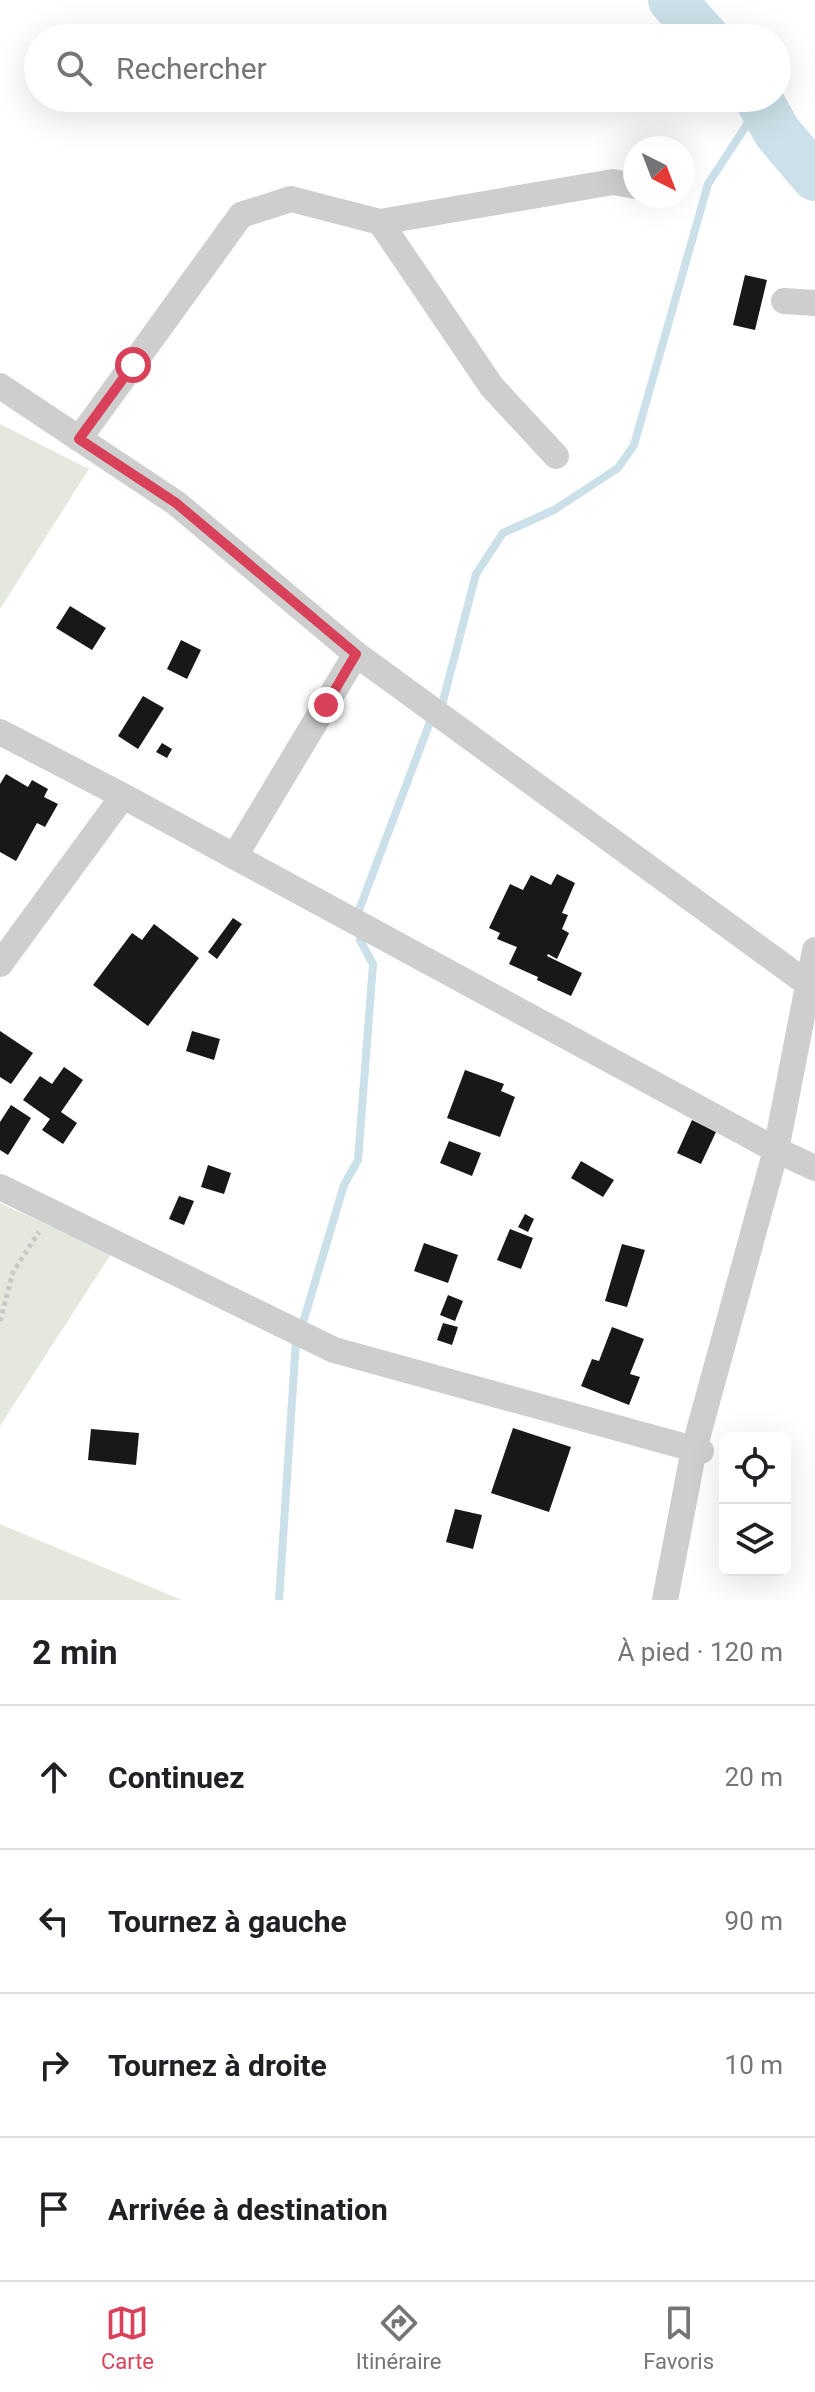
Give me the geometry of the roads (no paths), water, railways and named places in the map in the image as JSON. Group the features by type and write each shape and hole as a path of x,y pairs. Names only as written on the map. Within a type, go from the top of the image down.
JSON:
{"street":[{"path":"79,439 241,215 291,199 380,222 613,182 623,184"},
{"path":"380,222 492,387 556,456"},
{"path":"784,301 815,303"},
{"path":"0,386 176,503 356,654 808,984"},
{"path":"235,856 356,654"},
{"path":"0,732 776,1150 815,1168"},
{"path":"0,964 123,796"},
{"path":"665,1600 697,1450 776,1150 815,950"},
{"path":"0,1187 334,1350 697,1450"}],"waterway":[{"path":"672,0 693,24"},
{"path":"442,705 476,574 503,533 554,510 618,468 634,445 708,184 755,112"},
{"path":"766,112 777,132 815,177"},
{"path":"359,910 430,722"},
{"path":"302,1326 344,1185 358,1160 373,964 360,940"},
{"path":"279,1600 296,1340"}]}
